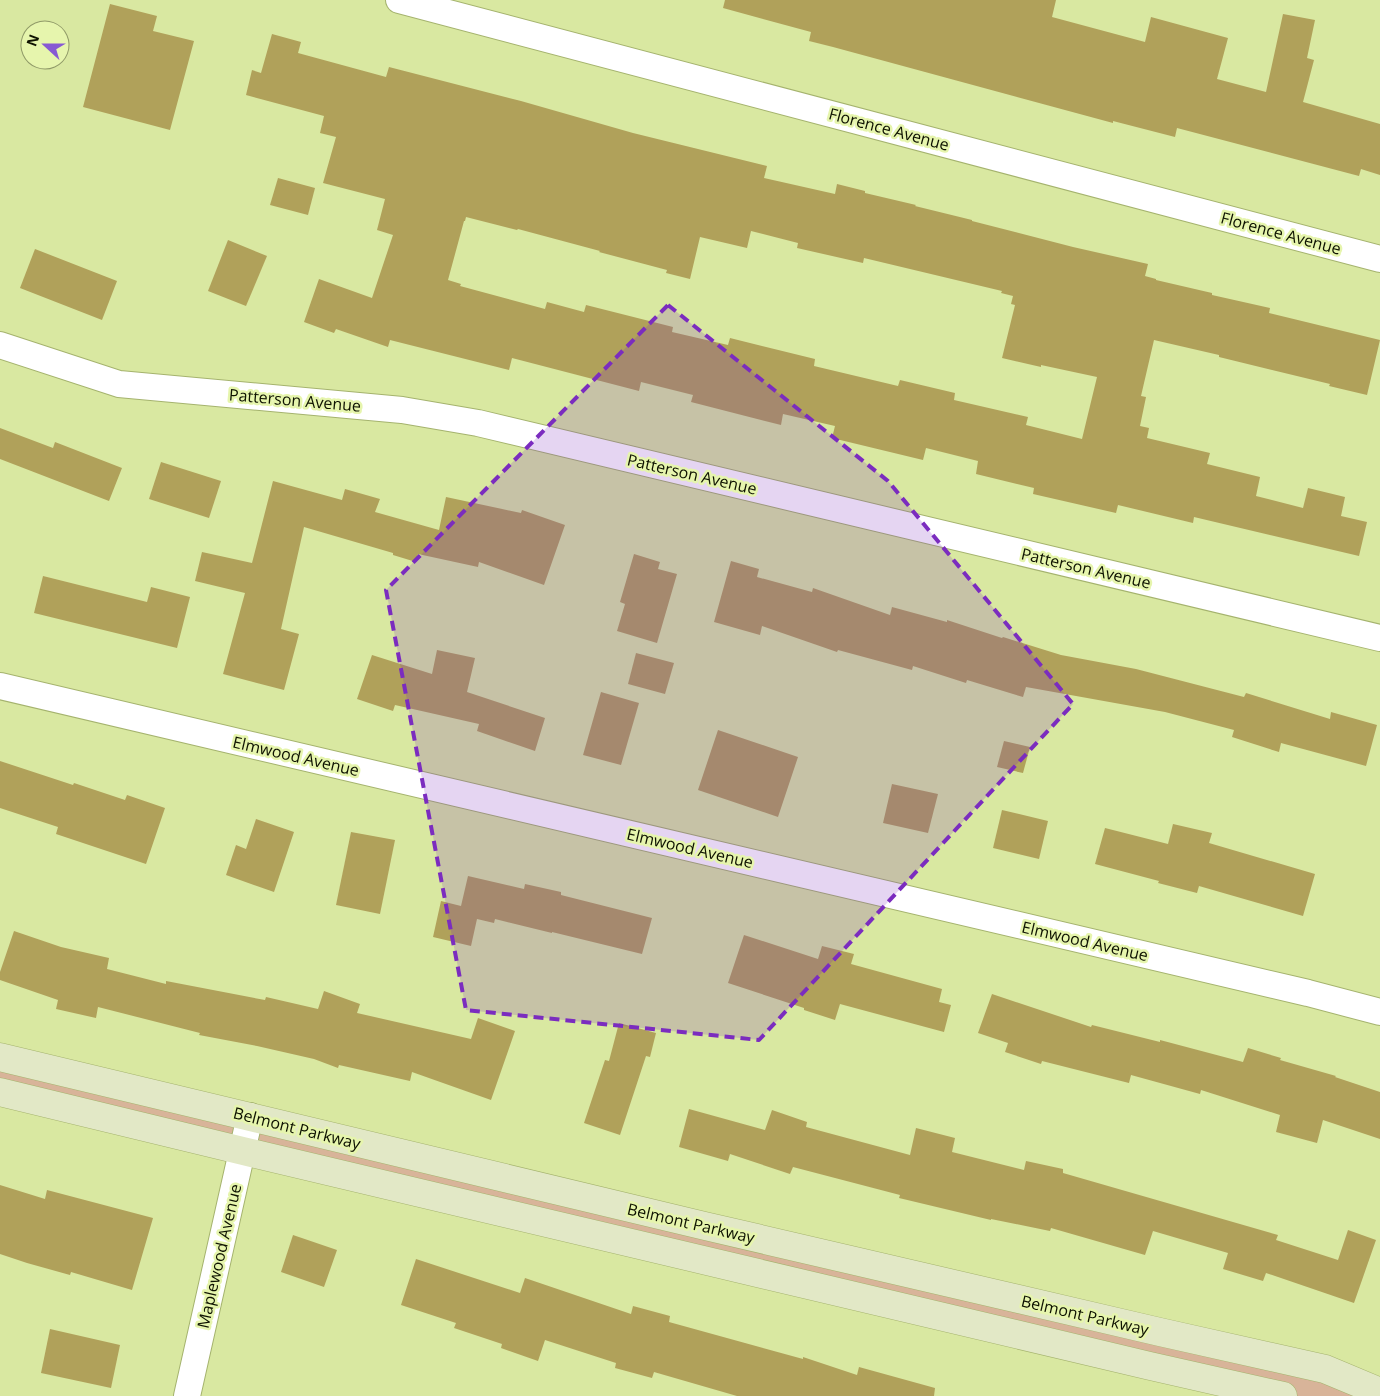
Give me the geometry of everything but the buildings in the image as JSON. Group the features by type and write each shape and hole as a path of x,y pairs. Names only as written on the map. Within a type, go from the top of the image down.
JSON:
{"street":[{"name":"Florence Avenue","path":"399,0 1380,259"},
{"name":"Patterson Avenue","path":"0,345 119,384 402,410 478,423 1380,638"},
{"name":"Elmwood Avenue","path":"0,686 1278,986 1380,1012"},
{"name":"Belmont Parkway","path":"0,1057 705,1226 1326,1369 1380,1392"},
{"name":"Belmont Parkway","path":"0,1092 1283,1396"},
{"name":"Maplewood Avenue","path":"187,1396 250,1116"},
{"path":"698,1258 705,1226"},
{"path":"1150,1366 1160,1332"}],"highlighted area":[{"path":"668,305 888,481 1073,704 759,1040 466,1010 386,590"}],"shaded area":[{"path":"0,1057 1380,1396 1283,1396 0,1092"}]}
